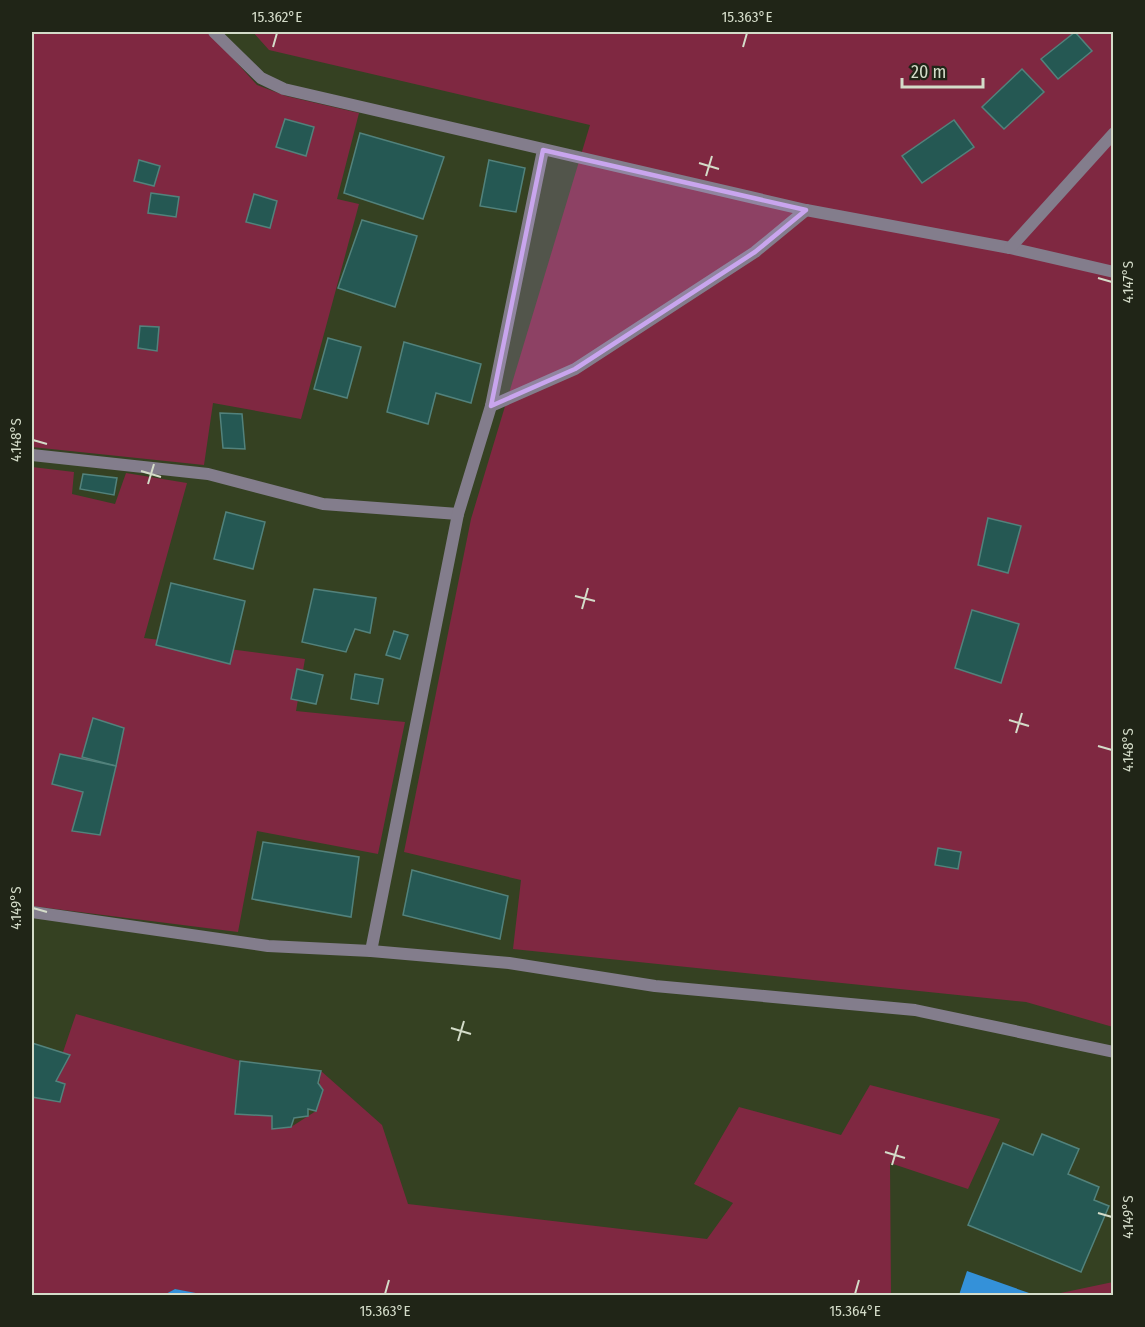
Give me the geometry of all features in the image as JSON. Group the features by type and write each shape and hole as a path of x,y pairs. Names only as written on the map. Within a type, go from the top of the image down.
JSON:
{"street":[{"path":"214,32 261,78 284,89 806,210 1010,248 1113,272"},
{"path":"1010,248 1113,134"},
{"path":"371,951 458,514 491,406 543,150"},
{"path":"491,406 574,369 755,252 806,210"},
{"path":"32,455 208,474 322,504 458,514"},
{"path":"32,912 268,946 371,951 509,963 655,986 915,1010 1113,1052"}],"highlighted area":[{"path":"543,150 806,210 755,252 575,369 491,406"}],"shaded area":[{"path":"32,32 209,32 257,85 286,96 359,113 337,199 359,204 301,419 213,403 204,465 32,447"},
{"path":"253,32 1113,32 1113,1027 1026,1002 513,949 521,880 404,852 471,519 590,125 269,50"},
{"path":"32,467 74,472 72,494 115,504 126,473 187,483 144,638 305,659 296,711 405,722 378,854 257,831 238,932 32,906"},
{"path":"76,1014 240,1061 235,1113 272,1116 272,1128 291,1127 316,1111 321,1071 382,1125 408,1204 707,1239 733,1203 694,1184 739,1107 841,1135 870,1085 1000,1119 968,1189 890,1163 891,1295 206,1296 175,1289 164,1296 32,1296 32,1097 47,1099"},
{"path":"1113,1282 1113,1295 1056,1295 1056,1294"}],"water":[{"path":"967,1271 1029,1293 1028,1295 959,1295"},
{"path":"175,1289 206,1295 164,1295"}],"building":[{"path":"1075,32 1092,51 1058,79 1041,59"},
{"path":"1022,69 1044,92 1004,129 982,107"},
{"path":"285,119 314,127 306,156 276,147"},
{"path":"954,120 974,147 922,183 902,156"},
{"path":"360,133 444,157 423,219 344,193"},
{"path":"139,160 160,166 154,186 134,181"},
{"path":"489,160 525,168 516,212 480,206"},
{"path":"151,193 179,197 176,217 148,213"},
{"path":"254,194 277,201 270,228 246,222"},
{"path":"362,220 417,236 395,307 338,288"},
{"path":"140,326 159,327 157,351 138,348"},
{"path":"328,338 361,347 347,398 314,389"},
{"path":"404,342 481,364 471,403 436,393 428,424 387,412"},
{"path":"220,413 242,414 245,449 223,448"},
{"path":"83,474 117,478 114,495 80,489"},
{"path":"226,512 265,522 253,569 214,559"},
{"path":"988,518 1021,526 1008,573 978,565"},
{"path":"171,583 245,601 230,664 156,645"},
{"path":"314,589 376,598 370,633 355,629 346,652 302,642"},
{"path":"972,610 1019,624 1001,683 955,668"},
{"path":"394,631 408,635 400,659 386,655"},
{"path":"297,669 323,675 316,704 291,699"},
{"path":"355,674 383,679 378,704 351,699"},
{"path":"93,718 124,728 116,766 82,757"},
{"path":"60,754 116,766 100,835 72,831 83,792 52,784"},
{"path":"263,842 359,857 351,917 252,899"},
{"path":"938,848 961,852 958,869 935,865"},
{"path":"412,870 508,896 500,939 403,915"},
{"path":"32,1043 70,1055 56,1081 65,1084 60,1102 32,1097"},
{"path":"240,1061 321,1071 318,1083 323,1090 316,1111 308,1109 308,1116 294,1118 291,1127 272,1129 272,1116 235,1114"},
{"path":"1042,1134 1079,1149 1068,1174 1099,1187 1094,1200 1109,1206 1081,1272 968,1225 1003,1143 1033,1155"}]}
